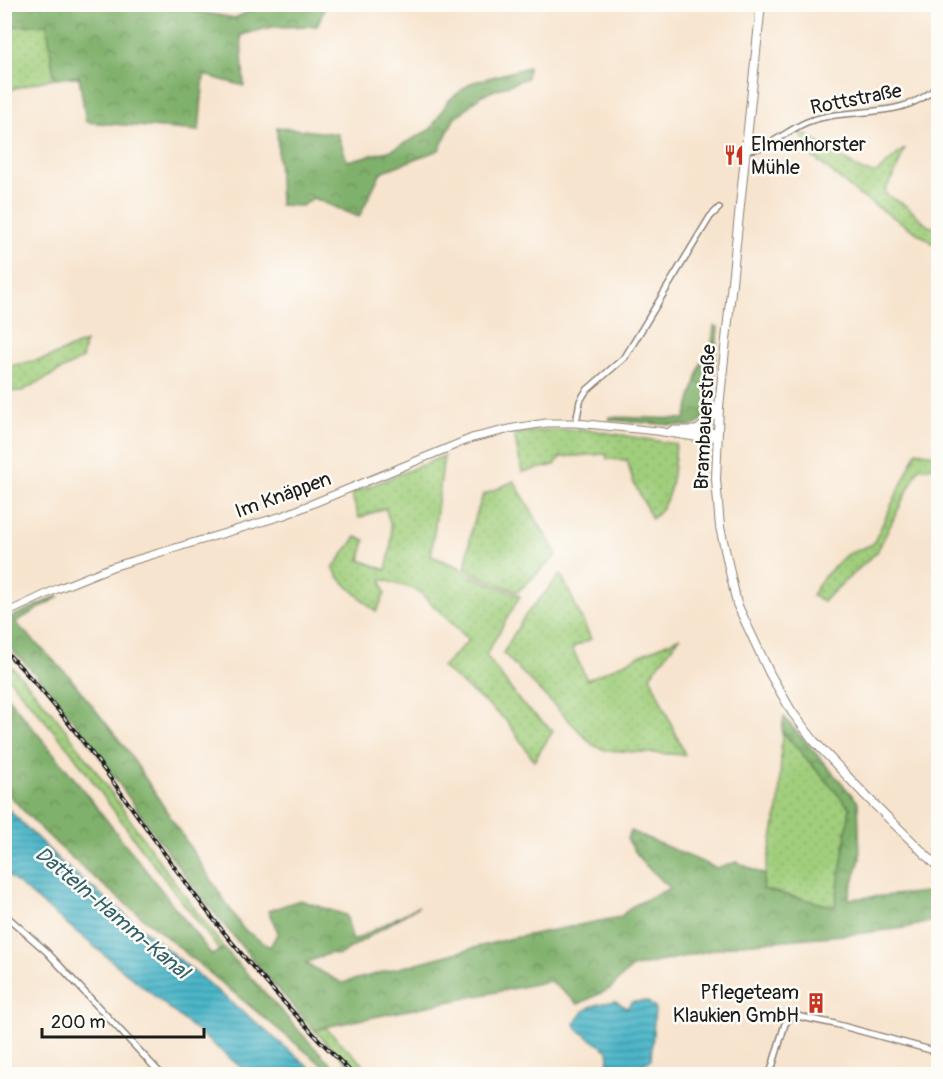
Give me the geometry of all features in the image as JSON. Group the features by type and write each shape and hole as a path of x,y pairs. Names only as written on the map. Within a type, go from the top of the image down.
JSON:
{"main road":[{"name":"Brambauerstraße","path":"761,4 719,407 716,479 722,538 737,604 770,674 792,712 814,741 866,796 939,867"},
{"path":"698,430 719,407"}],"street":[{"name":"Rottstraße","path":"745,150 756,150 766,146 787,131 834,114 905,107 925,98 939,86"},
{"path":"576,423 578,407 586,391 625,357 710,217 719,208"},
{"name":"Im Knäppen","path":"4,614 112,567 285,515 472,438 546,423 576,423 657,431 707,439 717,435"},
{"path":"657,431 708,430 717,435"},
{"path":"4,914 46,951 161,1074"},
{"path":"770,1074 785,1024 792,1015 826,1021 939,1052"}],"green space":[{"path":"5,4 165,5 235,18 262,5 326,5 317,26 272,27 241,35 244,86 204,75 199,131 86,122 79,77 54,78 47,24 5,27"},
{"path":"47,23 54,78 5,91 5,27"},
{"path":"528,67 527,78 482,95 454,119 439,150 381,172 359,217 313,198 302,206 280,205 277,127 338,134 347,161 392,150 431,129 448,101 471,83"},
{"path":"802,132 862,171 876,173 905,148 884,193 908,207 928,226 938,228 938,250 934,244 859,195 813,157 799,133"},
{"path":"714,326 718,327 712,393 704,416 699,423 686,426 609,420 609,417 685,419 701,363 709,368"},
{"path":"85,342 82,359 22,391 5,392 5,367 47,358"},
{"path":"549,430 591,430 676,444 671,485 665,503 659,512 652,519 633,481 627,460 607,459 606,454 560,457 555,465 522,472 514,434"},
{"path":"917,451 938,456 938,467 919,468 877,552 823,601 812,595 823,578 846,555 873,544"},
{"path":"444,456 431,556 459,567 464,573 520,596 486,655 521,703 553,731 534,761 507,721 442,667 469,640 417,590 381,579 385,594 376,612 340,579 333,568 356,537 365,540 360,560 386,570 392,539 385,508 359,518 351,494"},
{"path":"514,481 557,555 517,592 465,570 472,527 483,495"},
{"path":"561,574 591,639 572,648 587,680 680,637 650,676 685,755 605,750 593,745 503,653 524,617"},
{"path":"59,597 15,622 69,676 127,750 243,929 270,947 278,932 268,911 300,900 346,915 353,941 419,906 339,955 330,953 305,963 342,983 508,939 620,917 631,907 670,888 642,862 627,839 631,831 716,868 737,862 765,875 762,889 835,907 850,808 782,731 784,717 858,802 860,859 848,899 938,891 938,920 905,928 740,944 631,968 610,989 578,1004 550,981 325,1027 315,1031 215,914 67,713 27,665 5,643 5,620"},
{"path":"5,660 45,704 82,751 159,861 224,948 220,951 143,851 70,750 5,674"},
{"path":"5,694 212,955 224,948 335,1068 331,1072 81,866 42,830 5,790"},
{"path":"782,731 850,808 835,907 762,889 779,804"},
{"path":"325,1027 373,1074 358,1074 315,1031"}],"water":[{"name":"Datteln-Hamm-Kanal","path":"4,805 60,861 318,1074 249,1074 5,873"},
{"path":"615,1001 627,1008 632,1002 647,1001 655,1008 651,1060 643,1064 638,1074 628,1074 606,1068 609,1058 608,1051 577,1029 575,1023 583,1012 592,1006"}],"railway":[{"path":"4,650 79,736 229,939 289,1008 353,1074"}],"place":[{"name":"Elmenhorster Mühle","path":"734,155"},
{"name":"Pflegeteam Klaukien GmbH","path":"816,1003"}]}
